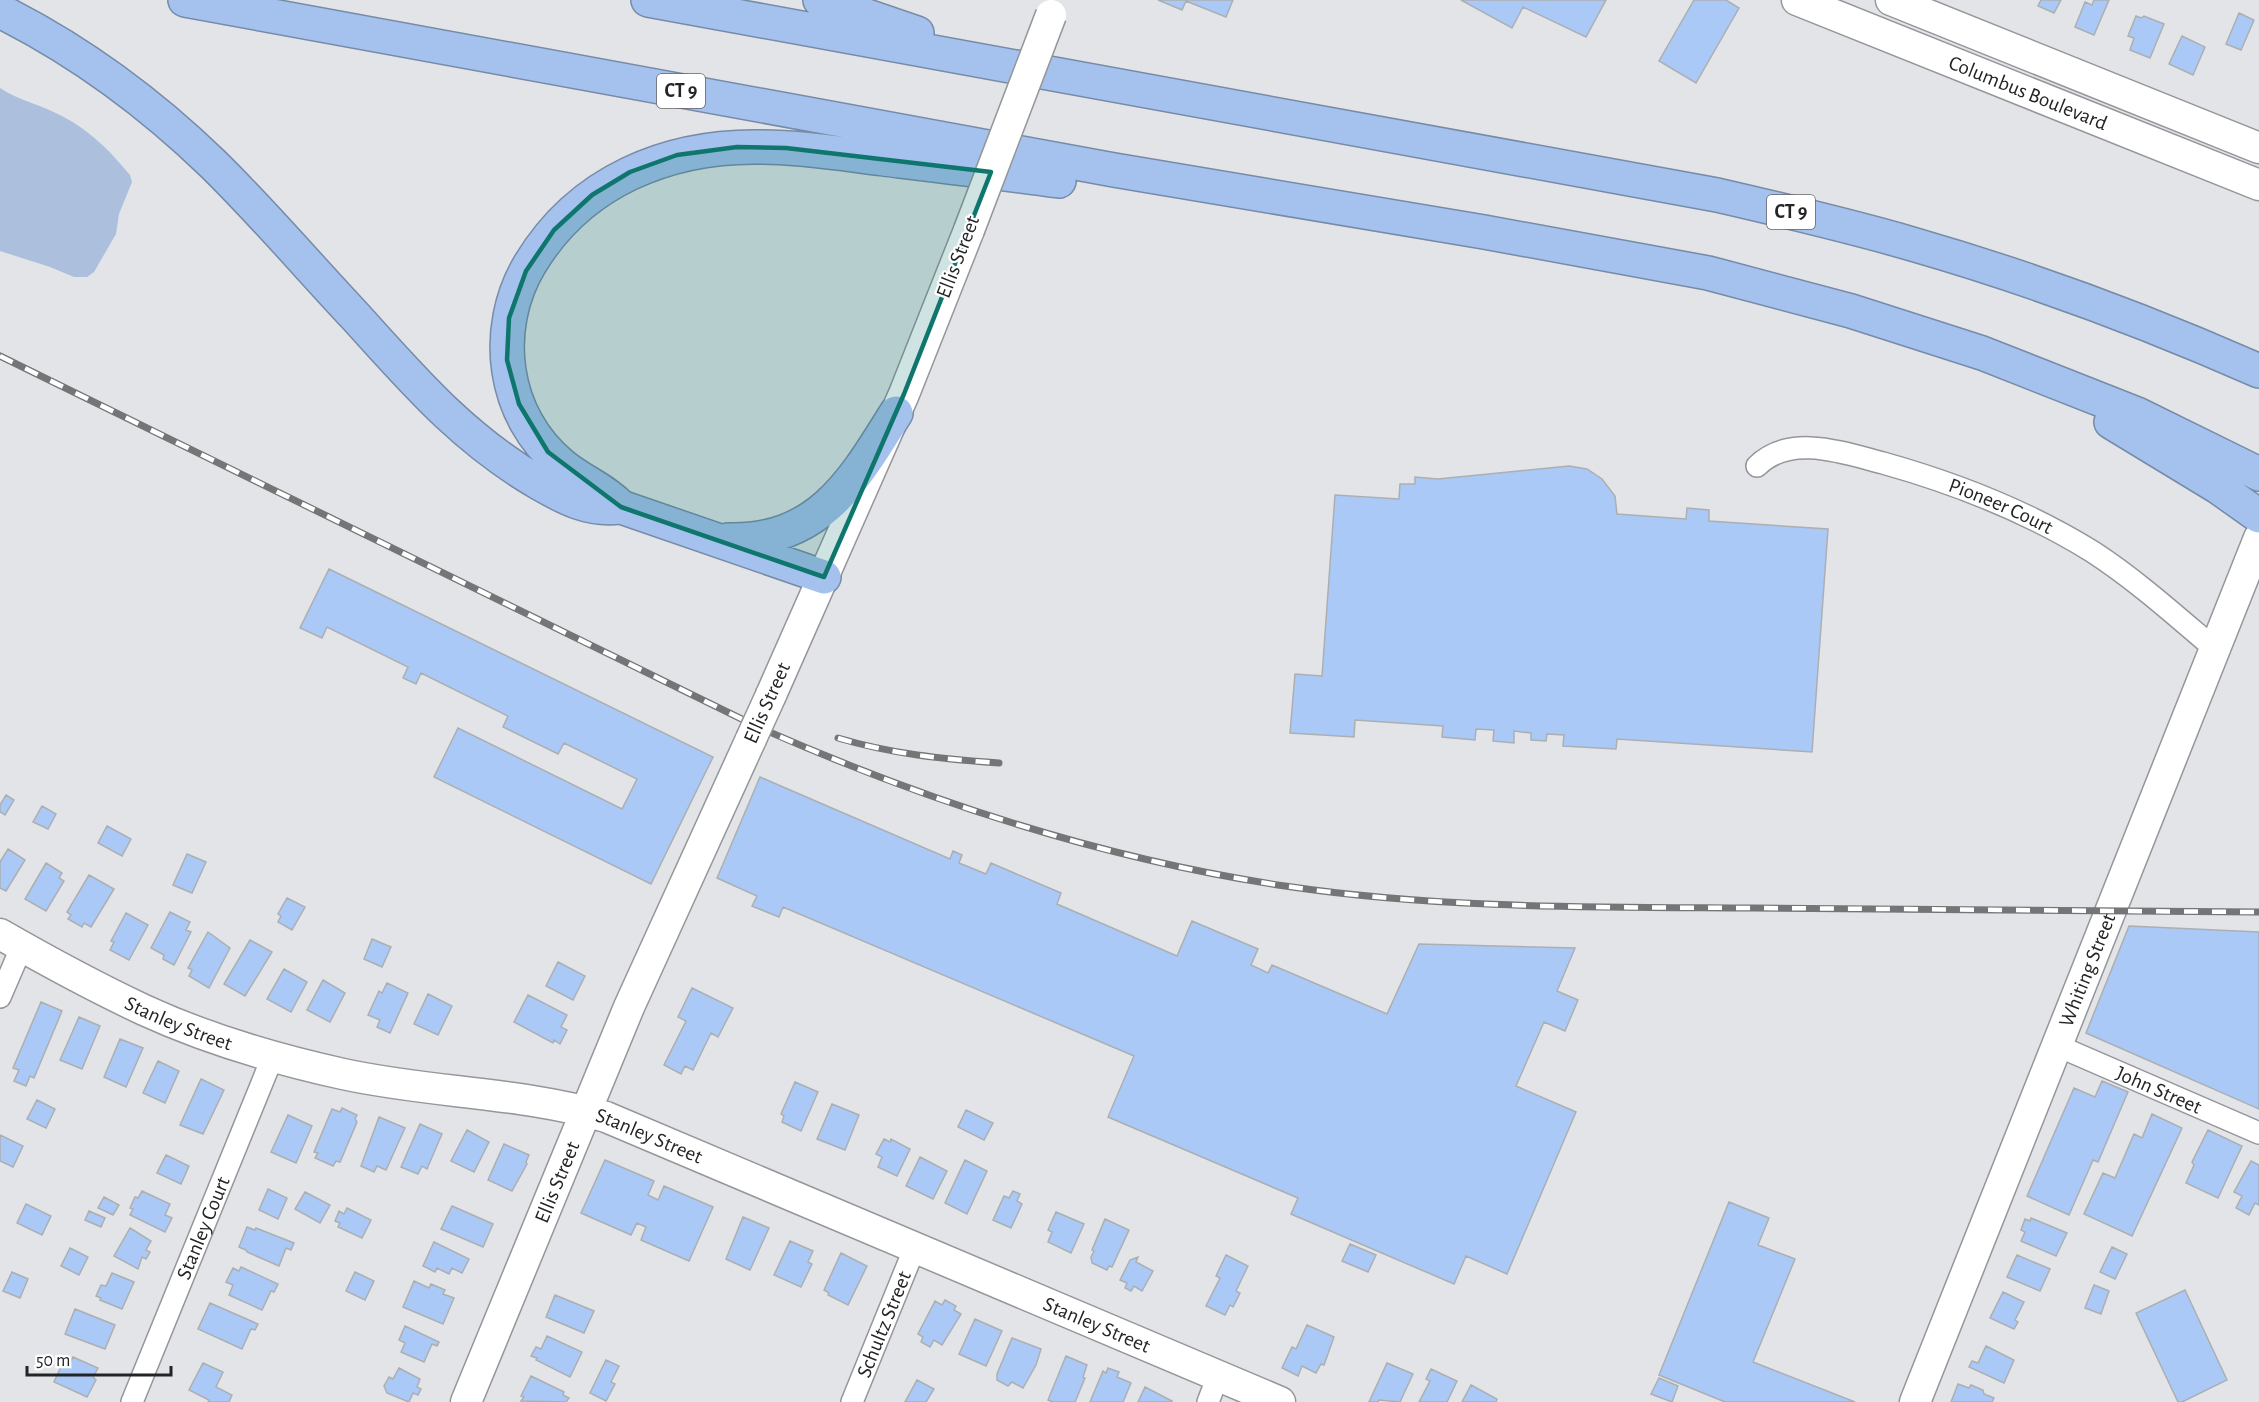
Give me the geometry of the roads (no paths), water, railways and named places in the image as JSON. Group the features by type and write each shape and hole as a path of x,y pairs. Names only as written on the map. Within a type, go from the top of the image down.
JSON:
{"highway":[{"name":"CT 9","path":"185,0 1178,181 1484,232 1708,273 1813,300 1893,324 2043,376 2137,414 2259,474"},
{"name":"CT 9","path":"648,0 1680,187 1832,222 1940,252 2061,292 2176,335 2259,371"},
{"path":"820,0 903,28 976,59"},
{"path":"0,11 46,36 104,74 186,140 243,195 430,397 478,442 516,469 574,501 597,508 621,507 824,577"},
{"path":"621,507 599,488 563,466 540,442 526,419 513,388 506,342 513,303 536,255 569,215 614,180 676,155 715,149 762,147 820,151 1103,186 1134,186 1178,181"},
{"path":"2043,376 2085,406 2218,487 2259,516"},
{"path":"717,540 771,536 816,517 853,477 896,413"}],"street":[{"name":"Columbus Boulevard","path":"1797,0 2259,185"},
{"name":"Columbus Boulevard","path":"1891,0 2259,148"},
{"name":"Ellis Street","path":"466,1402 629,1007 896,413 1054,8"},
{"name":"Pioneer Court","path":"1757,466 1768,457 1783,451 1820,448 1897,467 1976,493 2024,513 2094,553 2142,588 2215,649"},
{"name":"Whiting Street","path":"1915,1402 2255,547"},
{"name":"Stanley Street","path":"11,940 145,1010 204,1034 273,1056 382,1081 585,1111 638,1130 915,1247 1213,1389 1280,1402"},
{"path":"0,997 11,940"},
{"name":"John Street","path":"2058,1046 2259,1133"},
{"name":"Stanley Court","path":"132,1402 273,1056"},
{"name":"Schultz Street","path":"852,1402 915,1247"}],"railway":[{"path":"0,356 758,727 821,754 951,803 1016,824 1150,860 1285,886 1343,894 1460,903 1635,907 2259,912"},
{"path":"838,738 917,755 999,763"}]}
